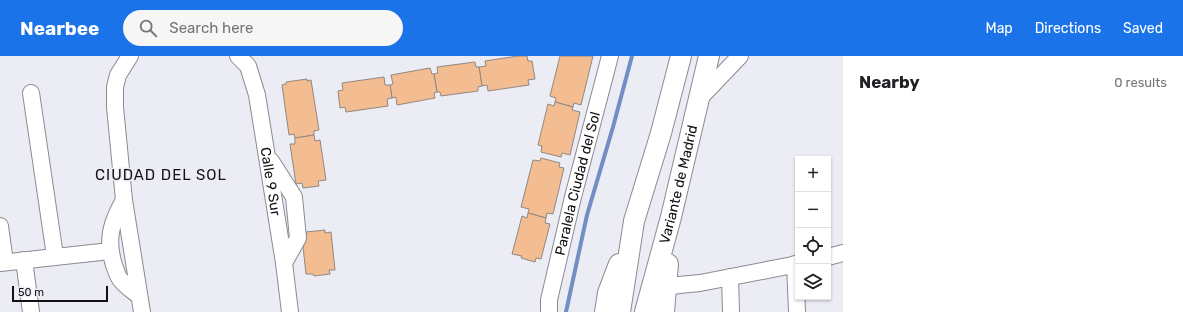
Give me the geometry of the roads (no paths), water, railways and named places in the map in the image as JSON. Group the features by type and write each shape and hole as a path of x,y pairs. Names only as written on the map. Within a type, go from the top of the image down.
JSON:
{"main road":[{"name":"Variante de Madrid","path":"620,312 634,221 661,133 681,56"},
{"name":"Variante de Madrid","path":"646,312 671,217 709,56"},
{"path":"664,312 671,217"},
{"path":"605,312 608,293 634,221"}],"street":[{"path":"130,56 118,75 115,87 115,107 124,200 142,312"},
{"name":"Calle 9 Sur","path":"238,56 248,66 257,95 284,263 290,312"},
{"name":"Paralela Ciudad del Sol","path":"549,312 549,300 573,197 610,56"},
{"path":"698,100 740,56"},
{"path":"31,93 55,256"},
{"path":"124,200 112,224 110,250 118,278 139,296"},
{"path":"0,226 3,262 110,250"},
{"path":"831,256 843,253"},
{"path":"24,260 31,312"},
{"path":"666,287 700,283 795,264"},
{"path":"730,277 731,312"},
{"path":"797,300 797,312"}],"waterway":[{"path":"566,312 587,215 632,56"}],"district":[{"name":"CIUDAD DEL SOL","path":"161,175"}]}
